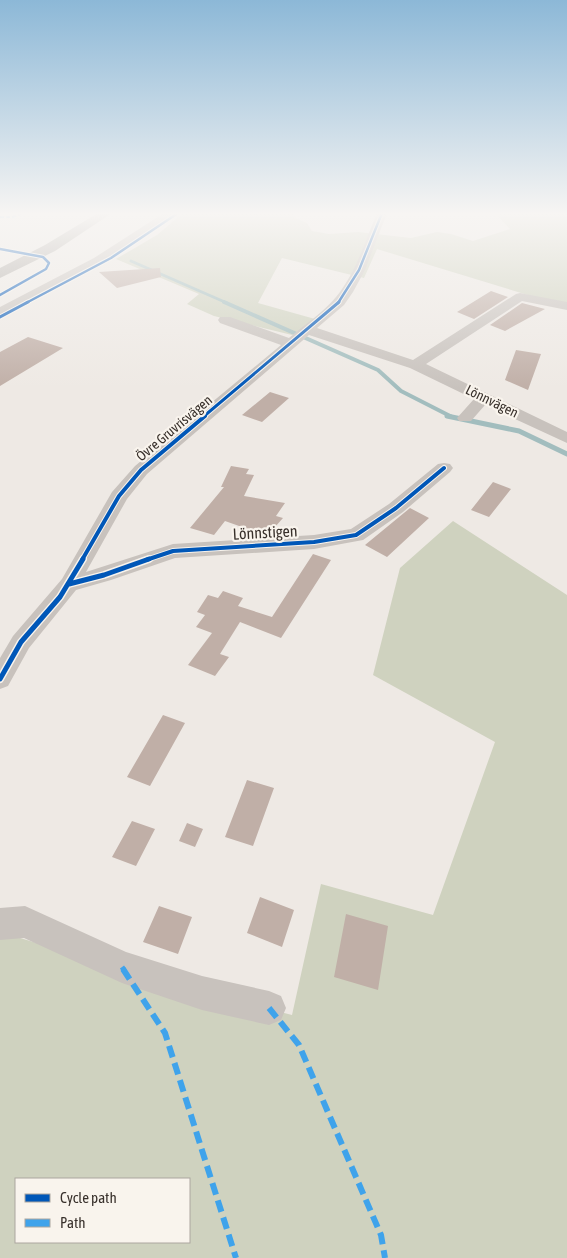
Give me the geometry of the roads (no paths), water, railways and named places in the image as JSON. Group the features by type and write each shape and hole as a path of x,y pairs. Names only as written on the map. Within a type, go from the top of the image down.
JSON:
{"street":[{"path":"0,312 76,272"},
{"name":"Övre Gruvrisvägen","path":"0,679 21,642 69,584 119,496 135,476 170,444 300,337 348,291 358,272"},
{"path":"415,365 520,297 567,306"},
{"name":"Lönnvägen","path":"225,320 415,365 567,438"},
{"path":"465,418 484,397"},
{"name":"Lönnstigen","path":"69,584 173,551 242,545 296,543 356,535 396,508 444,468"},
{"path":"0,924 25,922 122,967 202,993 269,1008"}],"waterway":[{"path":"155,272 227,303"},
{"path":"224,302 378,370 401,391 452,417"},
{"path":"447,416 519,431 567,454"}]}
